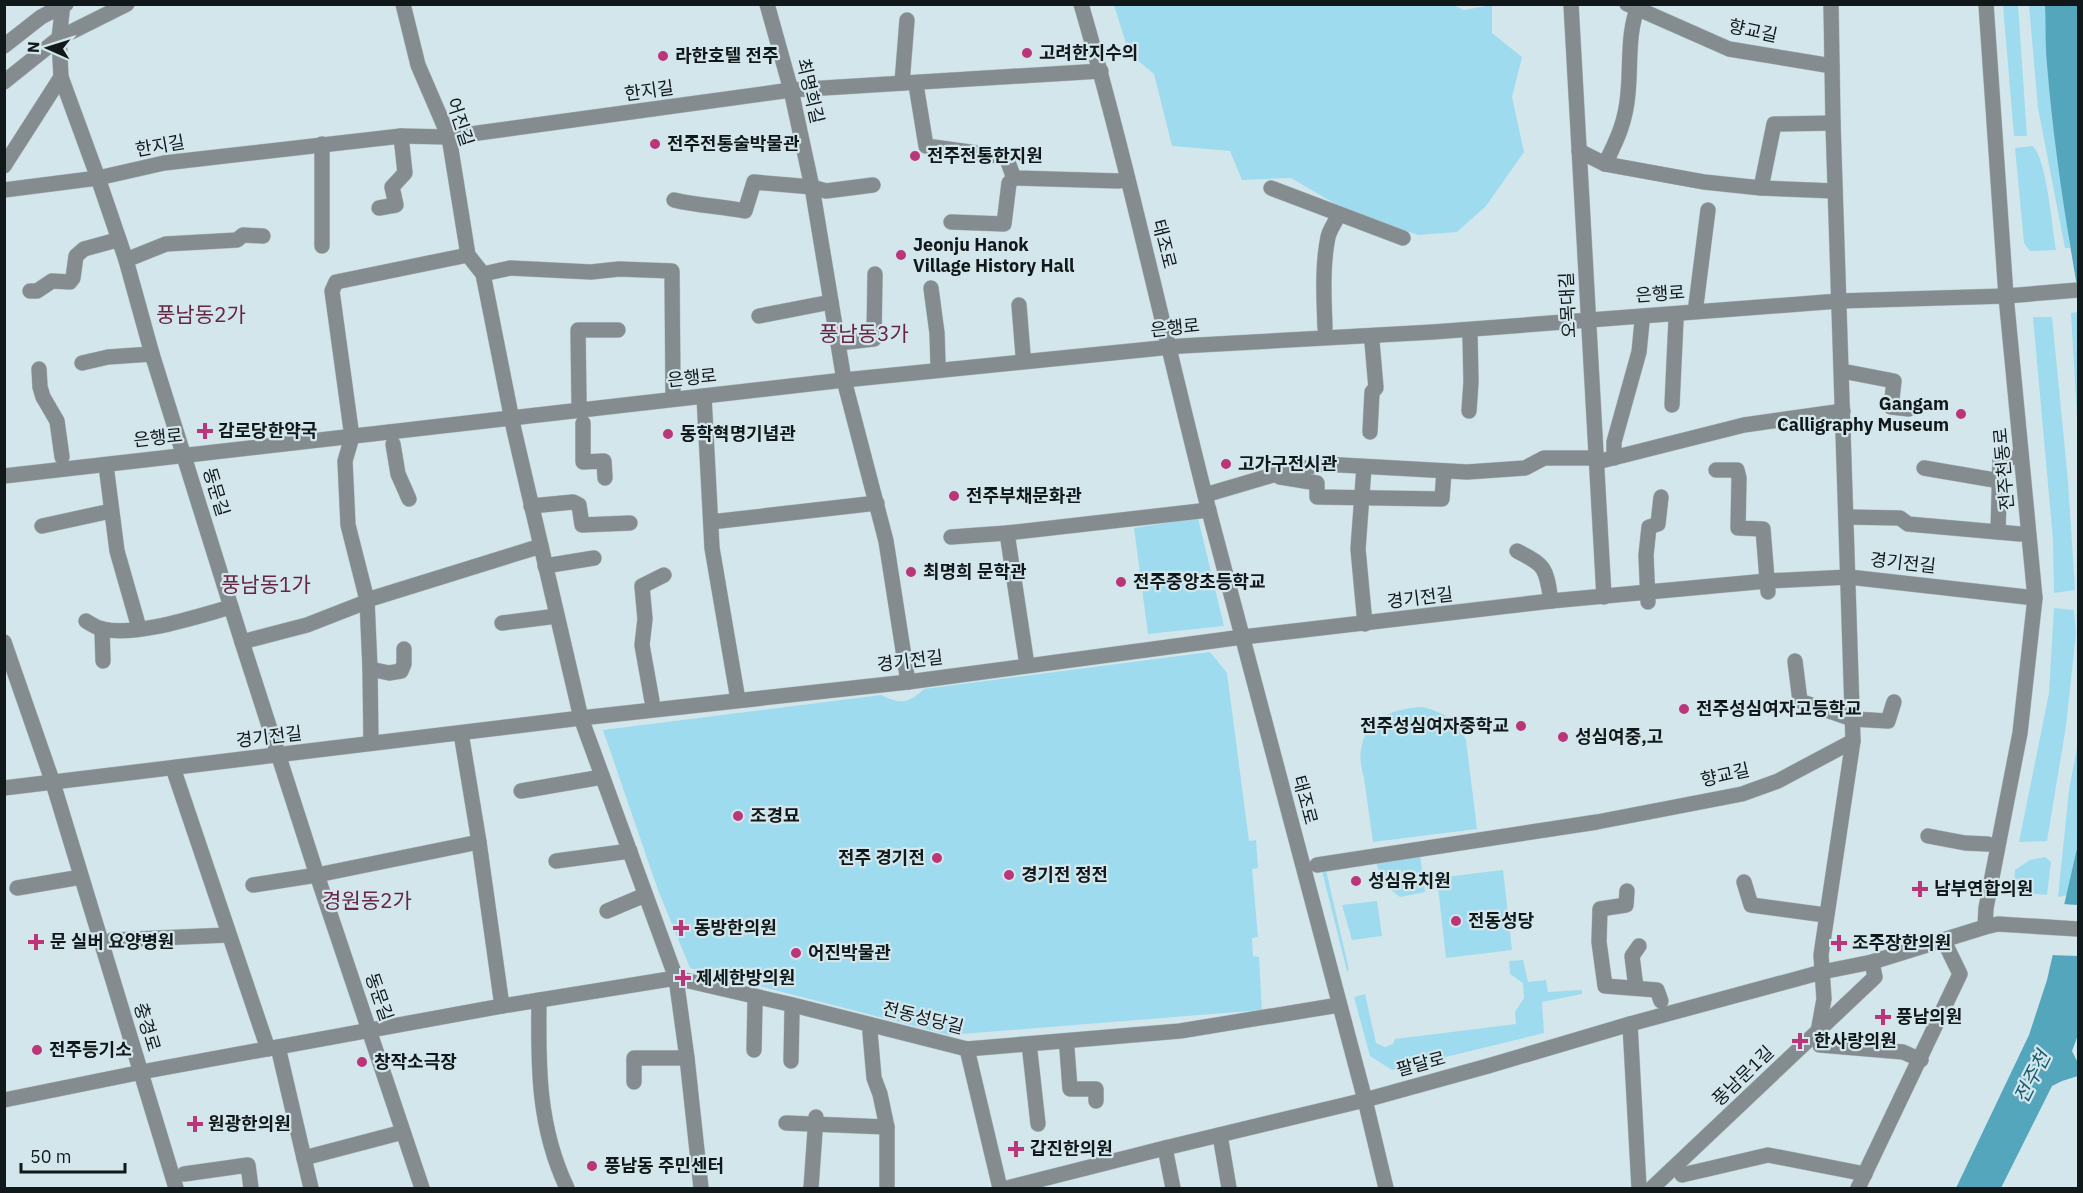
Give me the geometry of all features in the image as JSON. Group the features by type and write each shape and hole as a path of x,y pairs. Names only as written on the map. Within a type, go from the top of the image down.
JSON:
{"street":[{"path":"4,82 59,38 127,4"},
{"name":"어진길","path":"403,4 418,65 448,137 468,255 483,274 531,506 581,718 676,978 687,1058 700,1188"},
{"name":"최명희길","path":"767,4 791,90 812,187 844,380 877,503 908,682"},
{"name":"태조로","path":"1081,4 1101,71 1207,502 1365,1100 1386,1188"},
{"name":"오목대길","path":"1570,4 1604,597"},
{"path":"1831,4 1853,741 1825,915 1821,955 1824,999 1818,1032 1820,1045 1903,1052 1921,1060"},
{"name":"전주천동로","path":"1986,4 2006,296 2035,598 2020,734 1986,908 1991,926"},
{"path":"4,46 41,16 64,5"},
{"name":"동문길","path":"64,5 59,38 61,77 126,260 152,354 278,755 422,1188"},
{"path":"1605,164 1621,132 1628,95 1635,6"},
{"name":"향교길","path":"1635,6 1729,49 1832,66"},
{"path":"902,83 907,20"},
{"name":"한지길","path":"4,190 98,178 164,163 401,136 448,137 791,90 1101,71"},
{"path":"4,166 61,77"},
{"path":"917,91 926,146 1006,157 1014,178"},
{"path":"1761,188 1774,124 1833,123"},
{"path":"379,208 396,205 392,187 405,173 401,136"},
{"path":"322,144 322,246"},
{"path":"1579,151 1605,164 1704,182 1761,188 1835,191"},
{"path":"951,222 1004,224 1009,183 1014,178 1119,181"},
{"path":"674,201 700,200 745,211 754,182 812,187 826,191 873,185"},
{"path":"1271,188 1403,238"},
{"name":"은행로","path":"1696,305 1707,210"},
{"path":"1325,328 1327,249 1329,235 1339,215"},
{"path":"126,260 166,244 237,240 243,236 263,236"},
{"path":"30,291 37,291 52,281 70,282 74,278 76,256 84,249 117,240"},
{"path":"371,743 366,601 348,525 345,461 352,438 332,291 336,282 468,255"},
{"name":"은행로","path":"483,274 510,268 591,272 619,269 672,271 673,393"},
{"path":"838,343 874,339 875,274"},
{"path":"931,288 937,333 938,364"},
{"name":"은행로","path":"4,476 844,380 1170,347 1433,332 1839,301 2006,296 2079,291"},
{"path":"759,316 831,302"},
{"path":"1019,305 1023,356"},
{"name":"은행로","path":"1672,405 1676,320"},
{"name":"은행로","path":"1614,458 1614,442 1639,352 1642,322"},
{"path":"579,403 578,330 618,330"},
{"path":"1469,411 1470,335"},
{"path":"1370,432 1372,392 1376,388 1372,342"},
{"path":"82,363 108,357 152,354"},
{"path":"39,369 43,398 57,421 62,457"},
{"path":"1842,371 1894,381 1891,407 1909,409"},
{"path":"704,396 712,548 738,700"},
{"path":"951,537 1008,533 1207,502 1273,476 1323,464 1467,472 1526,468 1544,458 1597,460 1614,458 1744,425 1843,411"},
{"path":"584,423 584,462 604,461 605,478"},
{"path":"393,444 398,474 409,499"},
{"name":"전주천동로","path":"1998,532 2000,461 2011,458"},
{"name":"경기전길","path":"1364,467 1358,549 1365,624"},
{"name":"전주천동로","path":"1924,468 2000,481"},
{"path":"1716,470 1737,470 1739,478 1738,528 1763,530 1768,586"},
{"path":"1273,476 1317,483 1317,497 1442,499 1444,471"},
{"path":"106,473 117,551 139,628"},
{"path":"1648,597 1646,555 1649,527 1658,524 1661,497"},
{"path":"531,506 573,502 579,505 582,525 630,523"},
{"path":"711,522 877,503"},
{"path":"42,526 111,511"},
{"name":"전주천동로","path":"1847,517 1900,518 1908,524 2020,534"},
{"path":"1008,533 1027,665"},
{"path":"242,642 307,625 366,601 541,546"},
{"path":"1517,551 1539,562 1547,574 1551,601"},
{"path":"545,566 594,558"},
{"path":"652,701 642,645 645,619 642,586 664,575"},
{"name":"경기전길","path":"4,788 581,718 908,682 1027,665 1551,601 1604,597 1648,597 1849,577 2035,598"},
{"path":"86,621 102,629 127,630 231,607"},
{"path":"502,622 557,616"},
{"path":"102,629 103,661"},
{"name":"충경로","path":"4,642 53,783 176,1188"},
{"path":"370,669 389,673 400,670 404,664 404,649"},
{"path":"1795,661 1800,701 1852,719 1888,720 1894,702"},
{"path":"461,733 502,1006"},
{"name":"향교길","path":"1317,865 1597,822 1742,794 1778,781 1853,741"},
{"path":"173,768 228,935 273,1048 311,1188"},
{"path":"521,791 602,777"},
{"path":"1928,836 1965,843 1988,844"},
{"path":"253,885 317,875 479,842"},
{"path":"556,861 630,851"},
{"path":"17,888 81,877"},
{"path":"1744,882 1751,905 1825,915"},
{"path":"1627,891 1626,905 1600,909 1599,942 1605,986 1657,990 1661,1001"},
{"path":"607,911 645,895"},
{"path":"1991,926 2079,929"},
{"name":"팔달로","path":"1007,1188 1365,1100 1630,1024 1822,972 1872,962 1991,926"},
{"path":"112,940 228,935"},
{"path":"1682,1176 1768,1155 1862,1181 1960,974 1944,941"},
{"path":"1636,988 1632,956 1639,946"},
{"name":"풍남문1길","path":"1652,1188 1682,1176 1818,1032 1875,977 1872,962"},
{"name":"전동성당길","path":"4,1100 141,1072 502,1006 676,978 967,1049 1180,1031 1339,1005"},
{"path":"539,1000 538,1068 542,1108 551,1148 567,1188"},
{"path":"754,1002 754,1050"},
{"path":"791,1061 792,1012"},
{"path":"1630,1024 1639,1188"},
{"path":"870,1032 874,1078 887,1127 888,1188"},
{"path":"967,1049 1000,1188"},
{"path":"1067,1049 1070,1089 1096,1089 1096,1101"},
{"path":"1030,1052 1038,1124"},
{"path":"634,1082 634,1058 687,1058"},
{"path":"786,1123 816,1121 887,1127"},
{"path":"811,1188 816,1121"},
{"path":"304,1158 403,1132"},
{"path":"1220,1135 1229,1188"},
{"path":"1166,1148 1173,1188"},
{"path":"184,1174 248,1165 251,1188"}],"shaded area":[{"path":"1451,4 1464,10 1492,5 1492,33 1522,57 1512,97 1524,152 1486,206 1457,232 1418,235 1349,212 1291,178 1242,180 1230,151 1172,146 1154,74 1129,53 1114,5"},
{"path":"2003,5 2018,5 2027,136 2014,136"},
{"path":"2029,5 2045,5 2070,248 2065,248 2038,108"},
{"path":"2033,146 2042,165 2056,250 2030,251 2024,243 2015,148"},
{"path":"2078,312 2078,434 2071,313"},
{"path":"2033,317 2052,317 2068,481 2075,590 2054,593 2053,540"},
{"path":"1198,518 1224,626 1148,634 1134,528"},
{"path":"2054,608 2074,610 2076,633 2066,726 2047,841 2019,842 2049,693"},
{"path":"1210,652 1227,673 1249,841 1256,840 1258,868 1252,869 1258,937 1252,938 1253,956 1259,957 1262,1010 949,1035 690,968 658,890 603,730 881,695 893,700 904,701 913,698 924,689"},
{"path":"1423,707 1449,718 1463,733 1466,740 1477,829 1373,842 1360,753 1364,739 1368,730 1383,717 1402,710"},
{"path":"2078,743 2078,844 2067,895 2058,897 2069,790"},
{"path":"1420,855 1425,892 1400,897 1382,883 1376,862"},
{"path":"2045,857 2051,862 2047,895 2013,892 2015,870 2030,860"},
{"path":"1326,870 1349,970 1347,971 1322,871"},
{"path":"1503,870 1512,950 1446,958 1437,878"},
{"path":"1377,901 1382,936 1352,940 1342,905"},
{"path":"1523,960 1528,982 1546,980 1548,992 1582,990 1582,994 1542,1002 1544,1033 1392,1070 1370,1056 1354,997 1365,994 1376,1043 1385,1047 1393,1044 1395,1039 1516,1024 1515,1012 1524,998 1523,983 1510,974 1509,961"}],"water":[{"path":"2045,5 2078,5 2078,292 2053,121 2046,57"},
{"name":"전주천","path":"2078,844 2078,1035 2072,1051 2078,1063 2078,1076 2052,1086 2001,1188 1956,1188 2029,1035 2047,980"}],"pier":[{"path":"2062,904 2078,905 2078,956 2050,955"}],"place":[{"name":"고려한지수의","path":"1027,53"},
{"name":"라한호텔 전주","path":"663,56"},
{"name":"전주전통술박물관","path":"655,144"},
{"name":"전주전통한지원","path":"915,156"},
{"name":"Jeonju Hanok Village History Hall","path":"901,255"},
{"name":"Gangam Calligraphy Museum","path":"1961,414"},
{"name":"감로당한약국","path":"205,431"},
{"name":"동학혁명기념관","path":"668,434"},
{"name":"고가구전시관","path":"1226,464"},
{"name":"전주부채문화관","path":"954,496"},
{"name":"최명희 문학관","path":"911,572"},
{"name":"전주중앙초등학교","path":"1121,582"},
{"name":"전주성심여자고등학교","path":"1684,709"},
{"name":"전주성심여자중학교","path":"1521,726"},
{"name":"성심여중,고","path":"1563,737"},
{"name":"조경묘","path":"738,816"},
{"name":"전주 경기전","path":"937,858"},
{"name":"경기전 정전","path":"1009,875"},
{"name":"성심유치원","path":"1356,881"},
{"name":"남부연합의원","path":"1920,889"},
{"name":"전동성당","path":"1456,921"},
{"name":"동방한의원","path":"681,928"},
{"name":"문 실버 요양병원","path":"36,942"},
{"name":"조주장한의원","path":"1839,943"},
{"name":"어진박물관","path":"796,953"},
{"name":"제세한방의원","path":"683,978"},
{"name":"풍남의원","path":"1883,1017"},
{"name":"한사랑의원","path":"1800,1041"},
{"name":"전주등기소","path":"37,1050"},
{"name":"창작소극장","path":"362,1062"},
{"name":"원광한의원","path":"195,1124"},
{"name":"갑진한의원","path":"1016,1149"},
{"name":"풍남동 주민센터","path":"592,1166"}],"district":[{"name":"풍남동2가","path":"201,315"},
{"name":"풍남동3가","path":"864,334"},
{"name":"풍남동1가","path":"266,585"},
{"name":"경원동2가","path":"367,901"}]}
